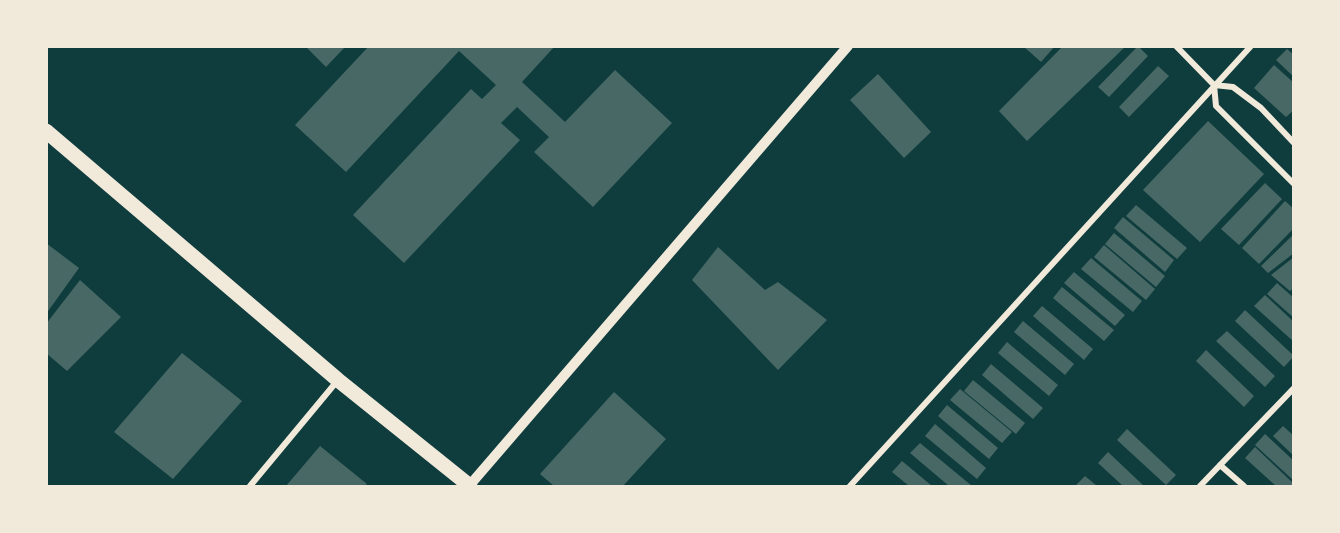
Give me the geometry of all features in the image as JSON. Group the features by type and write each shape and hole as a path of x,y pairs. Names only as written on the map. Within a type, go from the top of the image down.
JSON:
{"main road":[{"path":"46,131 338,380 470,486"}],"street":[{"path":"470,486 848,46"},
{"path":"1176,46 1214,85 1216,106 1293,184"},
{"path":"850,486 1251,46"},
{"path":"1214,85 1233,87 1261,108 1293,143"},
{"path":"250,486 338,380"},
{"path":"1200,486 1293,388"},
{"path":"1220,465 1244,486"}],"building":[{"path":"305,46 346,46 326,67"},
{"path":"369,46 555,46 522,82 565,122 615,70 672,123 593,207 534,152 549,137 517,107 501,123 520,140 404,263 353,215 471,89 482,99 496,85 459,51 346,172 295,125"},
{"path":"1023,46 1055,46 1041,62"},
{"path":"1063,46 1126,46 1027,141 999,111"},
{"path":"1138,46 1148,56 1109,97 1098,87"},
{"path":"1287,49 1294,55 1294,77 1276,60"},
{"path":"1274,65 1294,83 1294,110 1286,117 1254,88"},
{"path":"1158,66 1169,76 1129,117 1119,107"},
{"path":"878,74 931,132 904,158 850,100"},
{"path":"1208,121 1264,174 1200,242 1143,190"},
{"path":"1265,183 1282,199 1239,245 1221,229"},
{"path":"1285,201 1294,209 1294,228 1259,264 1242,248"},
{"path":"1136,205 1187,248 1177,259 1126,216"},
{"path":"1123,217 1174,260 1165,272 1114,228"},
{"path":"1114,233 1165,276 1156,287 1105,244"},
{"path":"1294,234 1294,253 1268,273 1261,266"},
{"path":"46,243 79,268 46,314"},
{"path":"1104,245 1155,289 1146,300 1094,257"},
{"path":"718,247 765,290 778,282 827,320 778,370 692,280"},
{"path":"1294,257 1294,288 1290,291 1271,275"},
{"path":"1091,258 1142,301 1133,312 1081,269"},
{"path":"1074,272 1125,315 1115,326 1064,283"},
{"path":"80,280 121,317 67,371 46,353 46,324"},
{"path":"1277,283 1294,298 1294,318 1267,294"},
{"path":"1062,287 1114,330 1104,341 1053,298"},
{"path":"1265,295 1294,322 1294,342 1254,306"},
{"path":"1042,306 1093,349 1084,360 1033,316"},
{"path":"1245,310 1294,356 1284,367 1235,321"},
{"path":"1023,321 1074,364 1065,375 1014,332"},
{"path":"1227,331 1275,376 1265,387 1216,341"},
{"path":"1007,342 1058,385 1049,396 998,353"},
{"path":"1206,350 1254,396 1244,407 1196,361"},
{"path":"182,353 242,401 173,479 114,432"},
{"path":"991,364 1043,408 1033,419 982,375"},
{"path":"973,380 1025,423 1016,434 964,391"},
{"path":"960,389 1012,432 1002,443 950,400"},
{"path":"614,392 666,439 623,486 554,486 540,474"},
{"path":"947,405 998,448 989,459 938,416"},
{"path":"935,424 986,468 977,479 925,436"},
{"path":"1283,426 1294,436 1294,456 1273,436"},
{"path":"1127,429 1176,475 1166,485 1117,440"},
{"path":"1265,434 1294,461 1294,481 1255,445"},
{"path":"920,443 972,486 949,486 910,453"},
{"path":"320,446 367,484 364,486 286,486"},
{"path":"1255,447 1294,486 1276,486 1245,458"},
{"path":"1108,452 1144,486 1123,486 1098,463"},
{"path":"902,461 932,486 909,486 892,472"},
{"path":"1085,476 1097,486 1075,486"}]}
